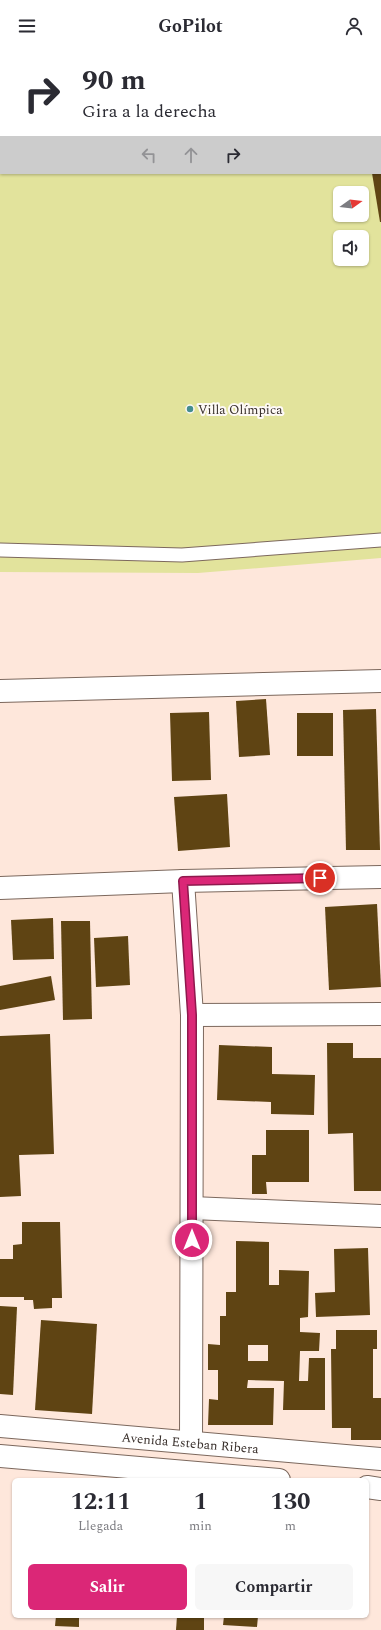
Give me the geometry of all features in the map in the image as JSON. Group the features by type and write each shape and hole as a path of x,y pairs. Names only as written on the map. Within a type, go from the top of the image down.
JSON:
{"street":[{"path":"0,691 381,681"},
{"path":"0,888 183,881 381,877"},
{"path":"183,881 192,1015 191,1442"},
{"path":"192,1015 381,1014"},
{"path":"192,1208 381,1216"},
{"name":"Avenida Esteban Ribera","path":"0,1426 381,1459"},
{"path":"0,1456 256,1478"},
{"path":"369,1488 381,1489"}],"lane":[{"path":"0,550 182,555 381,540"}],"green space":[{"name":"Villa Olímpica","path":"0,174 381,174 381,558 198,573 0,572"}],"building":[{"path":"372,174 381,174 380,222"},
{"path":"266,699 270,755 239,757 236,701"},
{"path":"376,709 380,850 346,850 343,710"},
{"path":"209,712 211,780 172,781 170,713"},
{"path":"297,713 333,713 333,756 297,756"},
{"path":"227,794 230,847 178,851 174,797"},
{"path":"377,904 381,987 329,990 325,907"},
{"path":"53,918 54,959 13,960 11,920"},
{"path":"61,921 90,921 92,1019 63,1020"},
{"path":"128,936 130,985 96,987 94,938"},
{"path":"51,976 55,1000 0,1010 0,986"},
{"path":"50,1034 54,1154 19,1155 21,1196 0,1197 0,1036"},
{"path":"327,1043 353,1043 353,1058 381,1058 381,1191 354,1191 353,1133 328,1134"},
{"path":"219,1045 272,1047 272,1074 315,1075 314,1115 271,1114 271,1102 217,1100"},
{"path":"266,1130 309,1130 309,1182 266,1182 267,1194 252,1194 252,1155 266,1155"},
{"path":"22,1222 60,1222 62,1298 52,1298 52,1308 34,1309 33,1300 24,1300 24,1297 0,1297 0,1259 13,1259 13,1245 22,1244"},
{"path":"236,1241 269,1242 269,1285 279,1285 279,1270 309,1271 308,1317 300,1318 300,1332 320,1333 319,1351 300,1351 299,1381 308,1381 309,1358 325,1358 325,1410 283,1410 284,1381 248,1380 247,1388 274,1388 273,1425 208,1425 209,1399 218,1400 218,1370 208,1370 208,1344 220,1345 220,1316 226,1316 226,1292 236,1292","holes":["248,1345 268,1345 268,1361 248,1361"]},
{"path":"368,1248 370,1315 316,1317 315,1293 335,1292 334,1249"},
{"path":"0,1306 17,1307 13,1395 0,1394"},
{"path":"41,1320 97,1324 92,1414 35,1410"},
{"path":"336,1330 377,1330 377,1349 373,1349 373,1398 381,1398 381,1440 351,1440 351,1428 332,1428 331,1349 336,1349"},
{"path":"56,1618 79,1618 79,1627 55,1626"},
{"path":"177,1618 204,1618 204,1630 176,1630"},
{"path":"224,1618 258,1618 257,1627 223,1625"}],"place":[{"name":"Villa Olímpica","path":"190,409"}],"route":[{"path":"192,1240 192,1015 183,881 320,878"}]}
